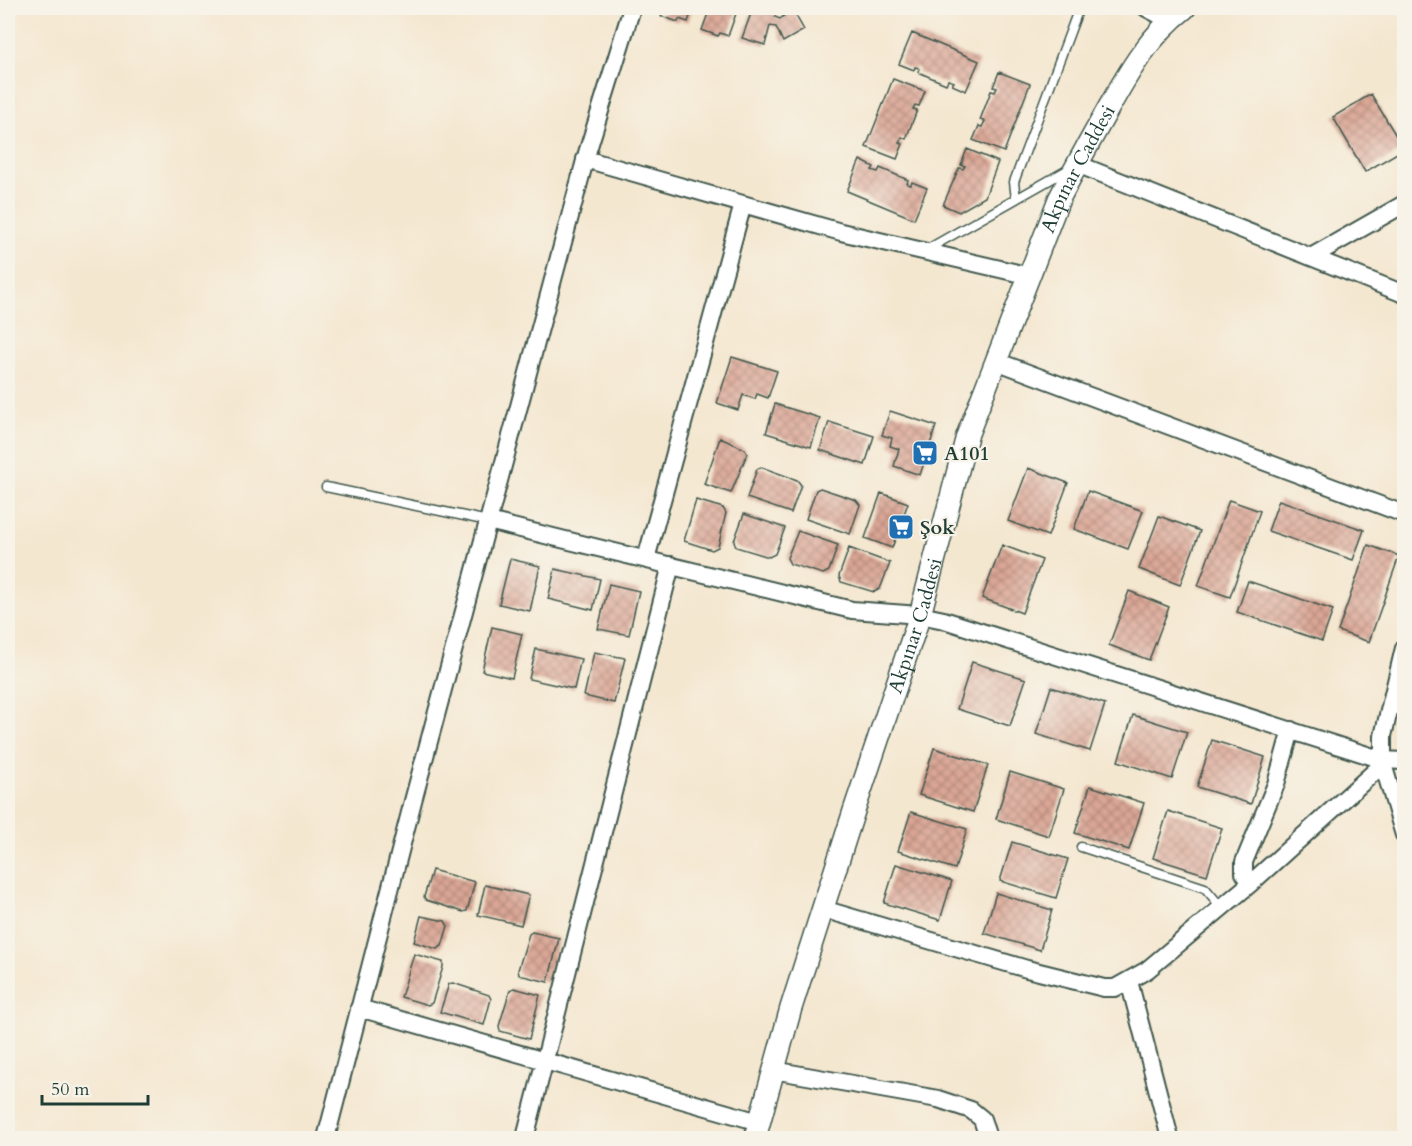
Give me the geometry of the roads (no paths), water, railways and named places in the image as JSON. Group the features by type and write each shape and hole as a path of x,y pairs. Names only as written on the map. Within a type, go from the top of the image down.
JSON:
{"street":[{"path":"326,1138 585,159 632,8"},
{"path":"1146,8 1177,14"},
{"name":"Akpınar Caddesi","path":"757,1130 773,1070 823,909 920,615 967,436 1059,199 1136,60 1177,14"},
{"path":"585,159 841,232 1030,276"},
{"path":"1077,164 1404,294"},
{"path":"646,559 743,204"},
{"path":"1311,257 1404,204"},
{"path":"996,361 1404,514"},
{"path":"488,521 852,610 920,615 944,620 1291,730 1383,762 1404,761"},
{"path":"525,1138 671,565"},
{"path":"1404,648 1383,736 1383,762 1404,836"},
{"path":"1251,884 1244,873 1244,862 1276,784 1291,730"},
{"path":"823,909 1027,969 1104,988 1116,988 1147,970 1251,884 1383,762"},
{"path":"1130,981 1170,1138"},
{"path":"359,1008 546,1061 757,1130"},
{"path":"773,1070 938,1099 971,1110 982,1119 988,1138"}],"lane":[{"path":"1016,199 1014,182 1079,8"},
{"path":"925,251 1077,164"},
{"path":"326,487 488,521"},
{"path":"1081,847 1205,888 1222,908"}],"place":[{"name":"A101","path":"925,453"},
{"name":"Şok","path":"901,527"}]}
